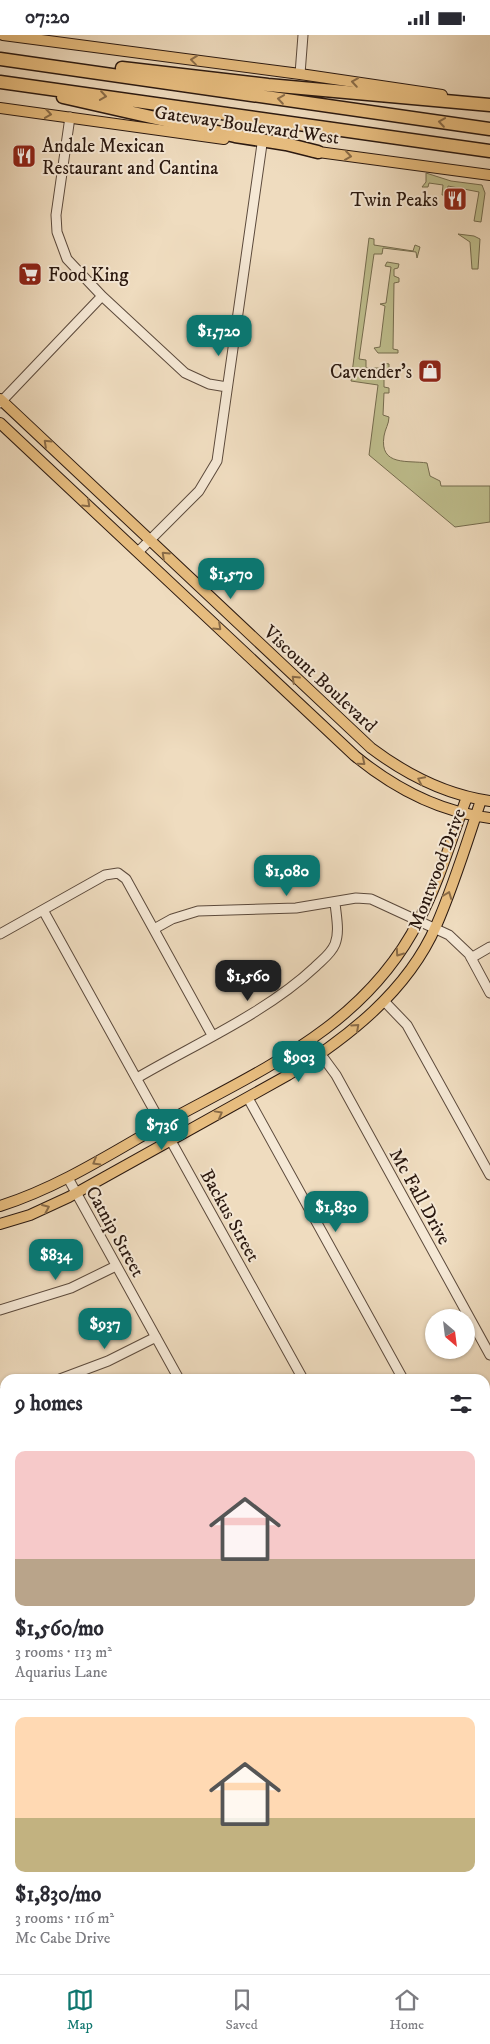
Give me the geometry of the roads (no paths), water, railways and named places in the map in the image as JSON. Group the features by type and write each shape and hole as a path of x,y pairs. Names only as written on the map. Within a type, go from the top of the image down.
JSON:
{"highway":[{"path":"0,59 490,129"},
{"path":"33,63 138,69 268,85 490,104"},
{"path":"0,82 490,151"},
{"path":"20,85 85,104 318,152"}],"main road":[{"path":"3,35 300,74 490,104"},
{"name":"Gateway Boulevard West","path":"0,108 490,175"},
{"name":"Viscount Boulevard","path":"1,401 371,749 407,773 442,789 486,801"},
{"name":"Viscount Boulevard","path":"0,423 369,767 396,785 461,813 490,817"},
{"path":"236,644 246,632"},
{"path":"337,739 347,728"},
{"name":"Montwood Drive","path":"0,1207 33,1195 68,1178 311,1041 337,1022 360,1000 399,954 419,921 440,875 467,797"},
{"name":"Montwood Drive","path":"0,1224 42,1210 76,1193 248,1098 320,1055 354,1030 384,1001 418,957 436,927 465,853 476,816 486,801"}],"street":[{"path":"300,74 303,35"},
{"path":"70,117 56,215 57,232 67,259 102,296 185,373 209,384 227,387"},
{"path":"138,552 199,491 213,471 220,451 227,387 262,144"},
{"path":"1,401 102,296"},
{"path":"0,934 105,875 118,873 126,879 212,1035"},
{"path":"154,929 172,919 198,911 280,909 335,903 356,898 371,899 436,927 459,943 471,958 490,993"},
{"path":"136,1078 282,994 329,953 337,936 335,903"},
{"name":"Backus Street","path":"43,911 300,1374"},
{"path":"471,958 490,947"},
{"path":"384,1001 407,1025 490,1175"},
{"name":"Mc Fall Drive","path":"311,1041 336,1075 490,1355"},
{"path":"248,1098 400,1374"},
{"name":"Catnip Street","path":"68,1178 176,1374"},
{"path":"0,1311 71,1288 116,1266"},
{"path":"73,1374 108,1361 156,1337"}],"place":[{"name":"Andale Mexican Restaurant and Cantina","path":"24,156"},
{"name":"Twin Peaks","path":"455,199"},
{"name":"Food King","path":"30,274"},
{"name":"Cavender's","path":"430,371"}]}
